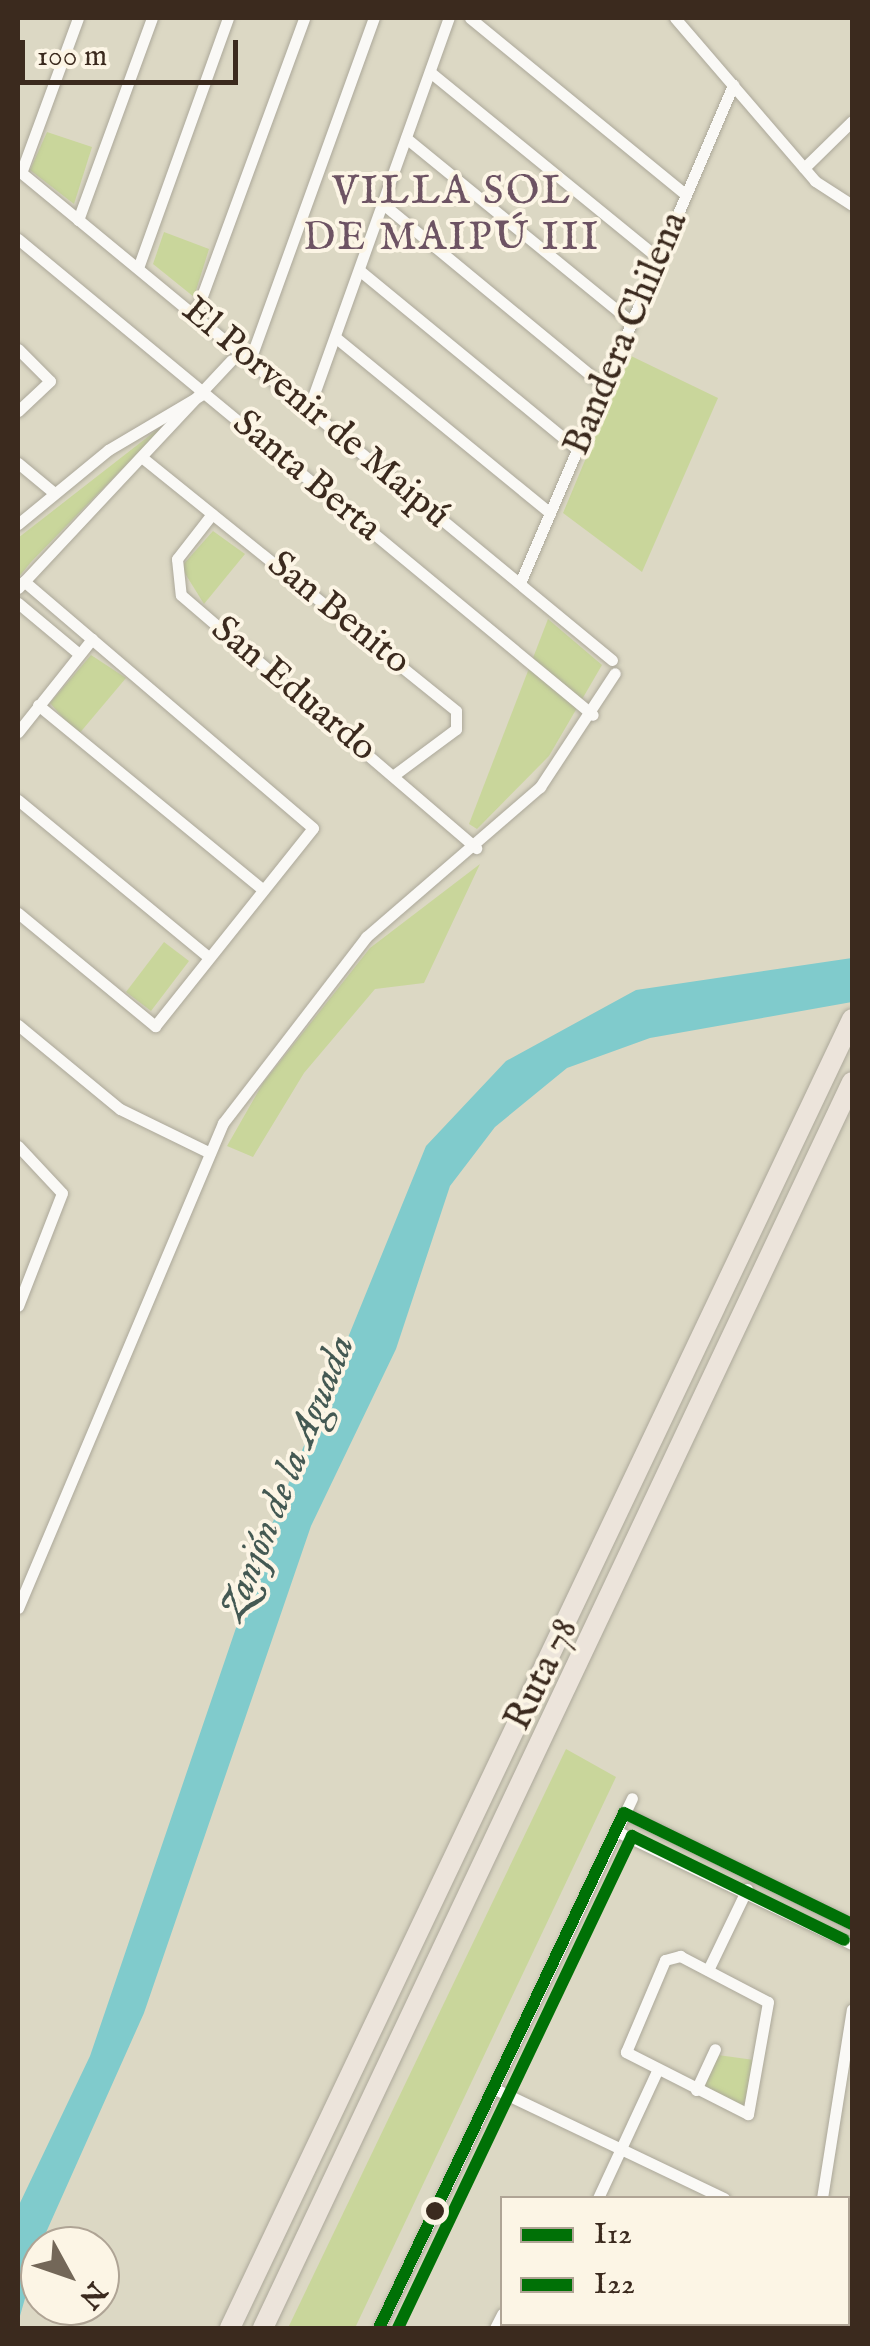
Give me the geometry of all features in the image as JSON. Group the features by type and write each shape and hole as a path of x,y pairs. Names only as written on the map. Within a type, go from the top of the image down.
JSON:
{"highway":[{"name":"Ruta 78","path":"230,2328 850,1024"},
{"name":"Ruta 78","path":"263,2328 852,1082"}],"street":[{"path":"19,171 78,18"},
{"path":"78,220 152,18"},
{"path":"138,268 228,18"},
{"path":"195,315 304,18"},
{"path":"250,360 374,18"},
{"path":"309,408 449,18"},
{"path":"470,18 686,196"},
{"path":"675,18 815,181 852,205"},
{"path":"430,72 659,259"},
{"name":"Bandera Chilena","path":"520,583 734,85"},
{"path":"804,168 852,121"},
{"path":"406,138 632,322"},
{"name":"El Porvenir de Maipú","path":"19,171 520,583 613,666 594,715"},
{"path":"382,204 604,386"},
{"name":"Santa Berta","path":"18,239 594,715"},
{"path":"359,270 577,449"},
{"path":"335,337 550,513"},
{"path":"18,349 50,382 18,412"},
{"path":"18,913 155,1026 206,955 310,840 311,820 21,585 144,459 232,360"},
{"path":"18,524 53,492 204,393"},
{"name":"San Benito","path":"144,459 456,712 456,730 394,774"},
{"path":"18,463 53,492"},
{"name":"San Eduardo","path":"212,514 176,559 181,594 476,848"},
{"path":"18,603 79,654"},
{"path":"18,732 92,639"},
{"path":"38,705 262,890"},
{"path":"18,1608 208,1152 320,987 540,788 594,715"},
{"path":"18,800 206,955"},
{"path":"18,1026 120,1109 208,1152"},
{"path":"18,1146 62,1193 18,1306"},
{"path":"379,2328 632,1798"},
{"path":"624,1814 852,1924"},
{"path":"616,1831 852,1944"},
{"path":"708,1970 753,1876"},
{"path":"677,1956 708,1970 769,2007 751,2112 658,2071 625,2048 666,1960 677,1956"},
{"path":"822,2196 852,2009"},
{"path":"696,2090 715,2049"},
{"path":"599,2196 658,2071"},
{"path":"493,2088 720,2196"}],"green space":[{"path":"47,132 92,147 74,204 30,170"},
{"path":"164,232 209,249 194,297 153,264"},
{"path":"629,355 718,398 642,572 563,513"},
{"path":"172,418 31,562 18,578 18,538"},
{"path":"213,531 245,554 204,604 181,567"},
{"path":"548,619 602,665 549,756 477,829 469,824"},
{"path":"91,655 126,678 78,735 50,703"},
{"path":"480,864 424,983 375,989 304,1073 253,1157 227,1146 263,1083 370,948"},
{"path":"164,942 189,961 151,1011 126,992"},
{"path":"566,1749 616,1777 355,2328 288,2328"},
{"path":"718,2055 754,2060 744,2106 703,2087"}],"water":[{"path":"852,958 852,1002 650,1038 567,1068 495,1127 450,1186 396,1349 311,1526 144,2013 49,2226 20,2226 18,2323 18,2207 90,2056 268,1534 426,1146 506,1061 636,990"}],"transit line":[{"name":"I12","path":"379,2328 624,1813 852,1924"},
{"name":"I22","path":"398,2328 632,1836 844,1940"}],"district":[{"name":"VILLA SOL DE MAIPÚ III","path":"452,216"}],"water label":[{"name":"Zanjón de la Aguada","path":"288,1478"}]}
